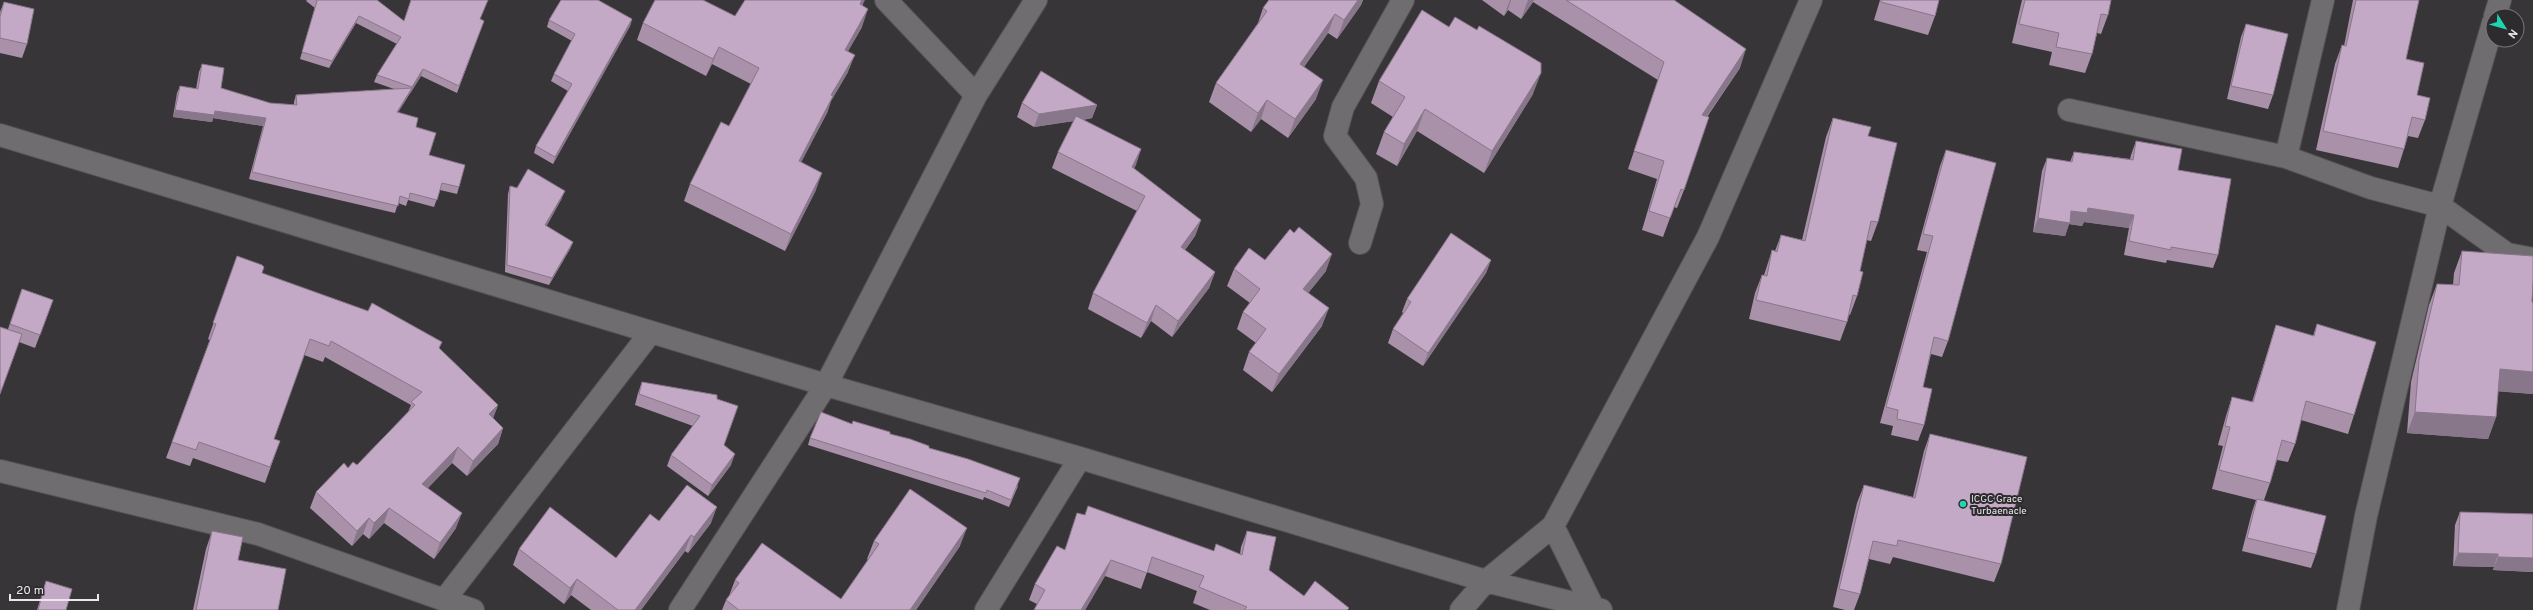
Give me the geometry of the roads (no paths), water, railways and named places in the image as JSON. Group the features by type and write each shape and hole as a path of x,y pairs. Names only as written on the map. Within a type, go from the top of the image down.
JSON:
{"street":[{"path":"886,0 976,95"},
{"path":"680,610 826,385 976,95 1036,0"},
{"path":"1360,243 1372,204 1366,178 1335,136 1343,107 1402,0"},
{"path":"1461,610 1486,581 1553,526 1708,237 1811,0"},
{"path":"2286,156 2323,0"},
{"path":"2348,610 2366,516 2440,206 2486,48"},
{"path":"2069,110 2286,156 2371,188 2440,206 2507,254 2533,259"},
{"path":"0,135 826,385 1080,458 1486,581 1597,609"},
{"path":"445,598 651,332"},
{"path":"986,610 1080,458"},
{"path":"0,471 258,534 445,598 473,610"},
{"path":"1553,526 1597,609"}],"place":[{"name":"ICGC Grace Turbaenacle","path":"1963,504"}]}
